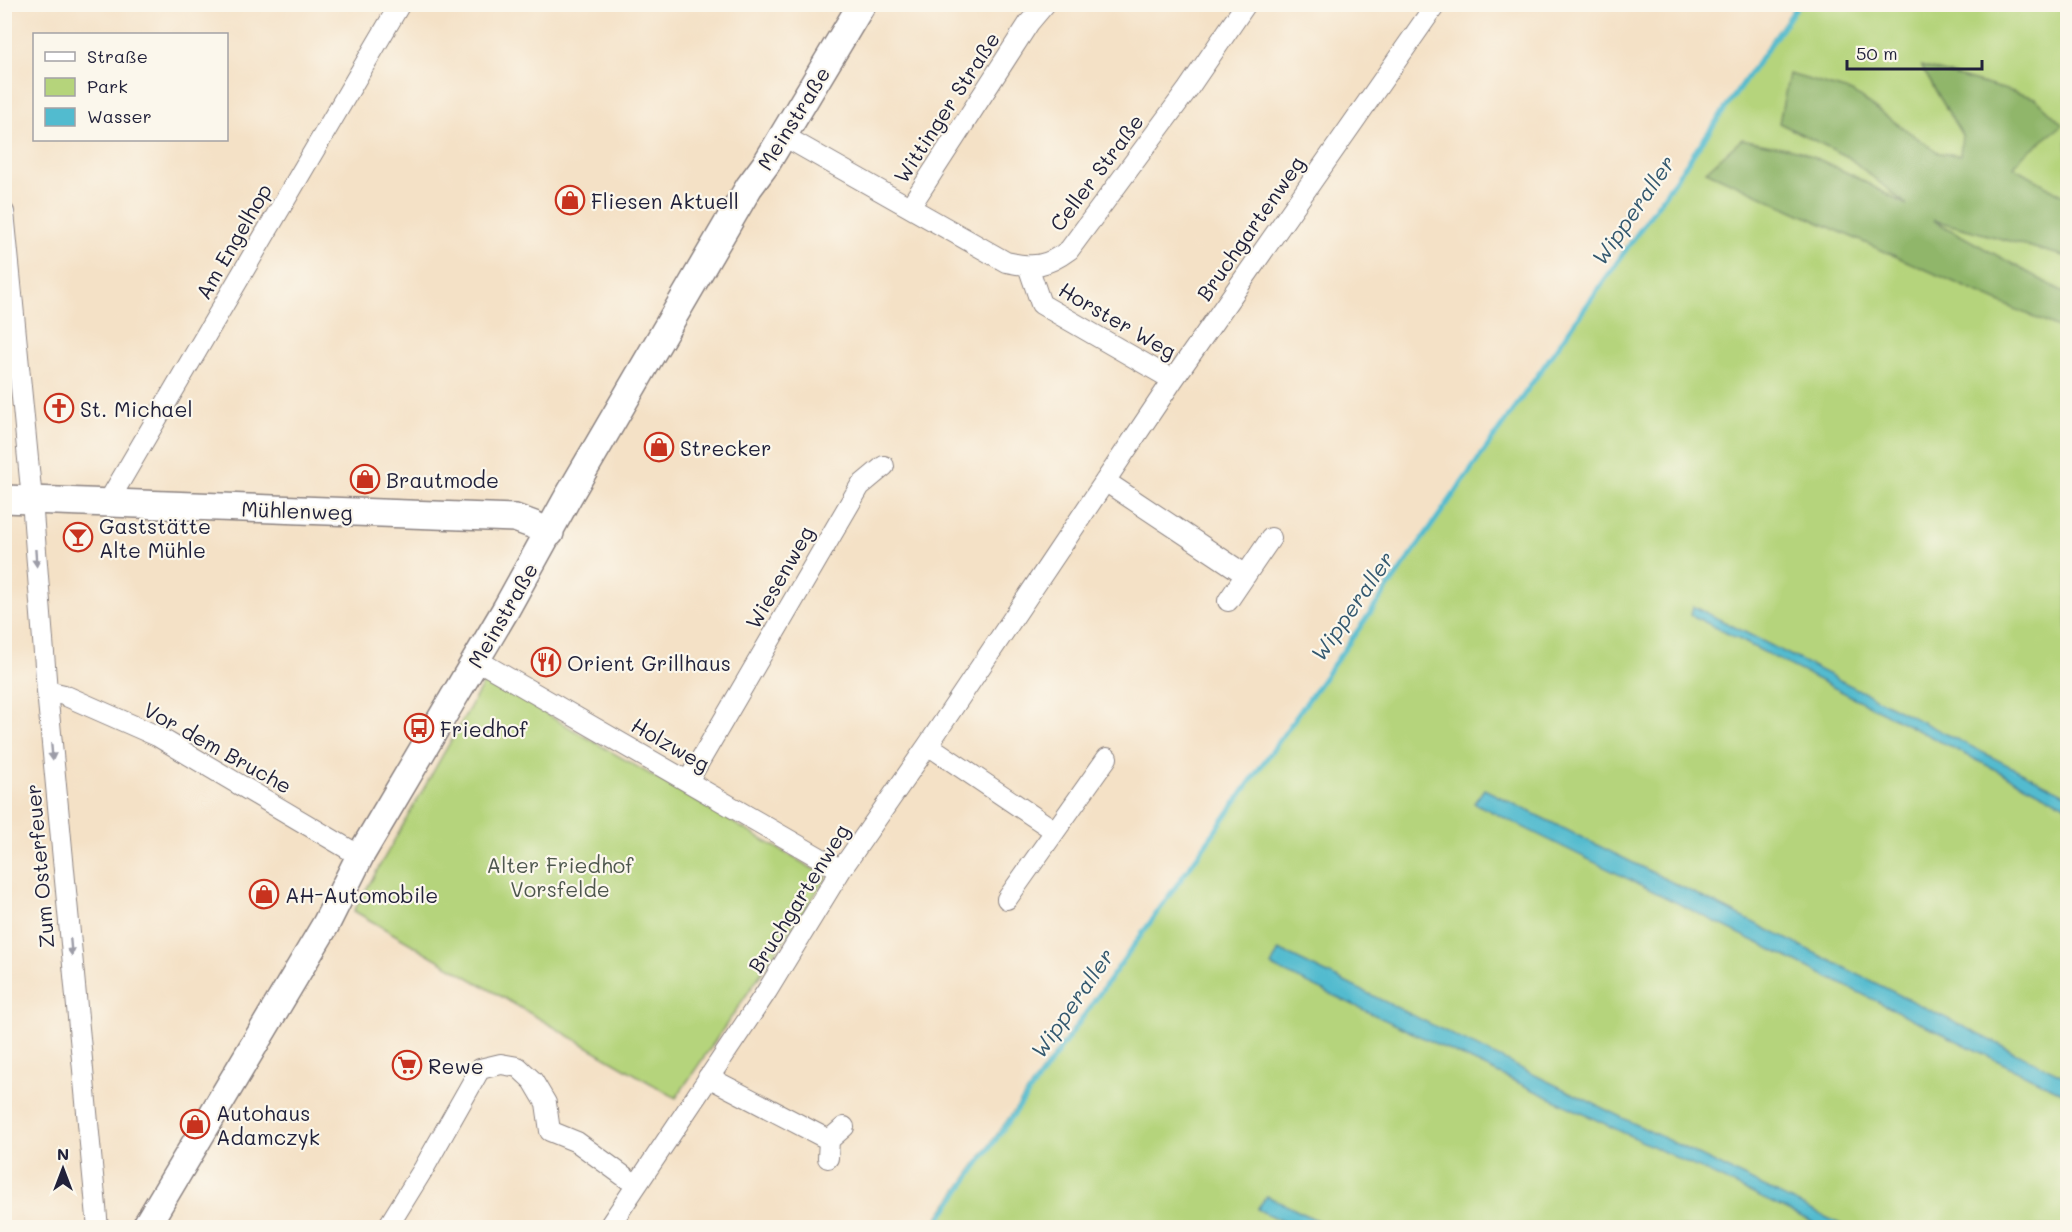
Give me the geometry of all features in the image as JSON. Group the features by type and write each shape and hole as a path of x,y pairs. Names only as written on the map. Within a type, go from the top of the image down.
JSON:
{"street":[{"name":"Am Engelhop","path":"108,502 400,4"},
{"name":"Meinstraße","path":"145,1227 326,924 360,856 477,660 550,533 568,497 713,249 862,4"},
{"name":"Wittinger Straße","path":"910,207 1029,24 1045,4"},
{"name":"Celler Straße","path":"782,135 1006,262 1028,266 1046,264 1069,250 1188,89 1246,4"},
{"name":"Bruchgartenweg","path":"608,1227 767,992 842,870 1173,380 1436,4"},
{"name":"Zum Osterfeuer","path":"4,212 32,500 46,691 98,1227"},
{"name":"Horster Weg","path":"1028,266 1041,304 1173,380"},
{"name":"Wiesenweg","path":"688,781 860,486 884,466"},
{"path":"1105,481 1246,575"},
{"name":"Mühlenweg","path":"4,499 515,518 550,533"},
{"path":"1228,601 1271,538"},
{"name":"Holzweg","path":"477,660 842,870"},
{"name":"Vor dem Bruche","path":"46,691 64,695 157,736 360,856"},
{"path":"928,745 1054,831"},
{"path":"1007,899 1107,758"},
{"path":"387,1227 424,1168 480,1069 501,1064 518,1067 533,1081 546,1103 550,1131 578,1142 636,1185"},
{"path":"708,1077 834,1142"}],"green space":[{"path":"1796,5 2067,5 2067,1227 930,1228 1390,585"},
{"path":"1921,66 2035,98 2063,125 2021,157 2014,167 2067,198 2067,257 1933,220 2067,294 2067,332 1706,171 1742,139 1801,151 1907,205 1848,157 1779,123 1789,74 1852,92 1939,153 1960,155 1962,135"},
{"name":"Alter Friedhof Vorsfelde","path":"486,679 827,877 676,1098 354,911"}],"water":[{"path":"1693,606 2067,795 2067,806 1691,615"},
{"path":"1484,789 2067,1078 2067,1095 1474,803"},
{"path":"1279,950 1846,1227 1823,1227 1271,966"},
{"path":"1267,1196 1331,1227 1294,1227 1257,1209"}],"waterway":[{"name":"Wipperaller","path":"933,1228 1799,4"}],"place":[{"name":"Fliesen Aktuell","path":"570,200"},
{"name":"St. Michael","path":"59,408"},
{"name":"Strecker","path":"659,447"},
{"name":"Brautmode","path":"365,479"},
{"name":"Gaststätte Alte Mühle","path":"78,537"},
{"name":"Orient Grillhaus","path":"546,662"},
{"name":"Friedhof","path":"419,728"},
{"name":"AH-Automobile","path":"264,894"},
{"name":"Rewe","path":"407,1065"},
{"name":"Autohaus Adamczyk","path":"195,1124"}]}
